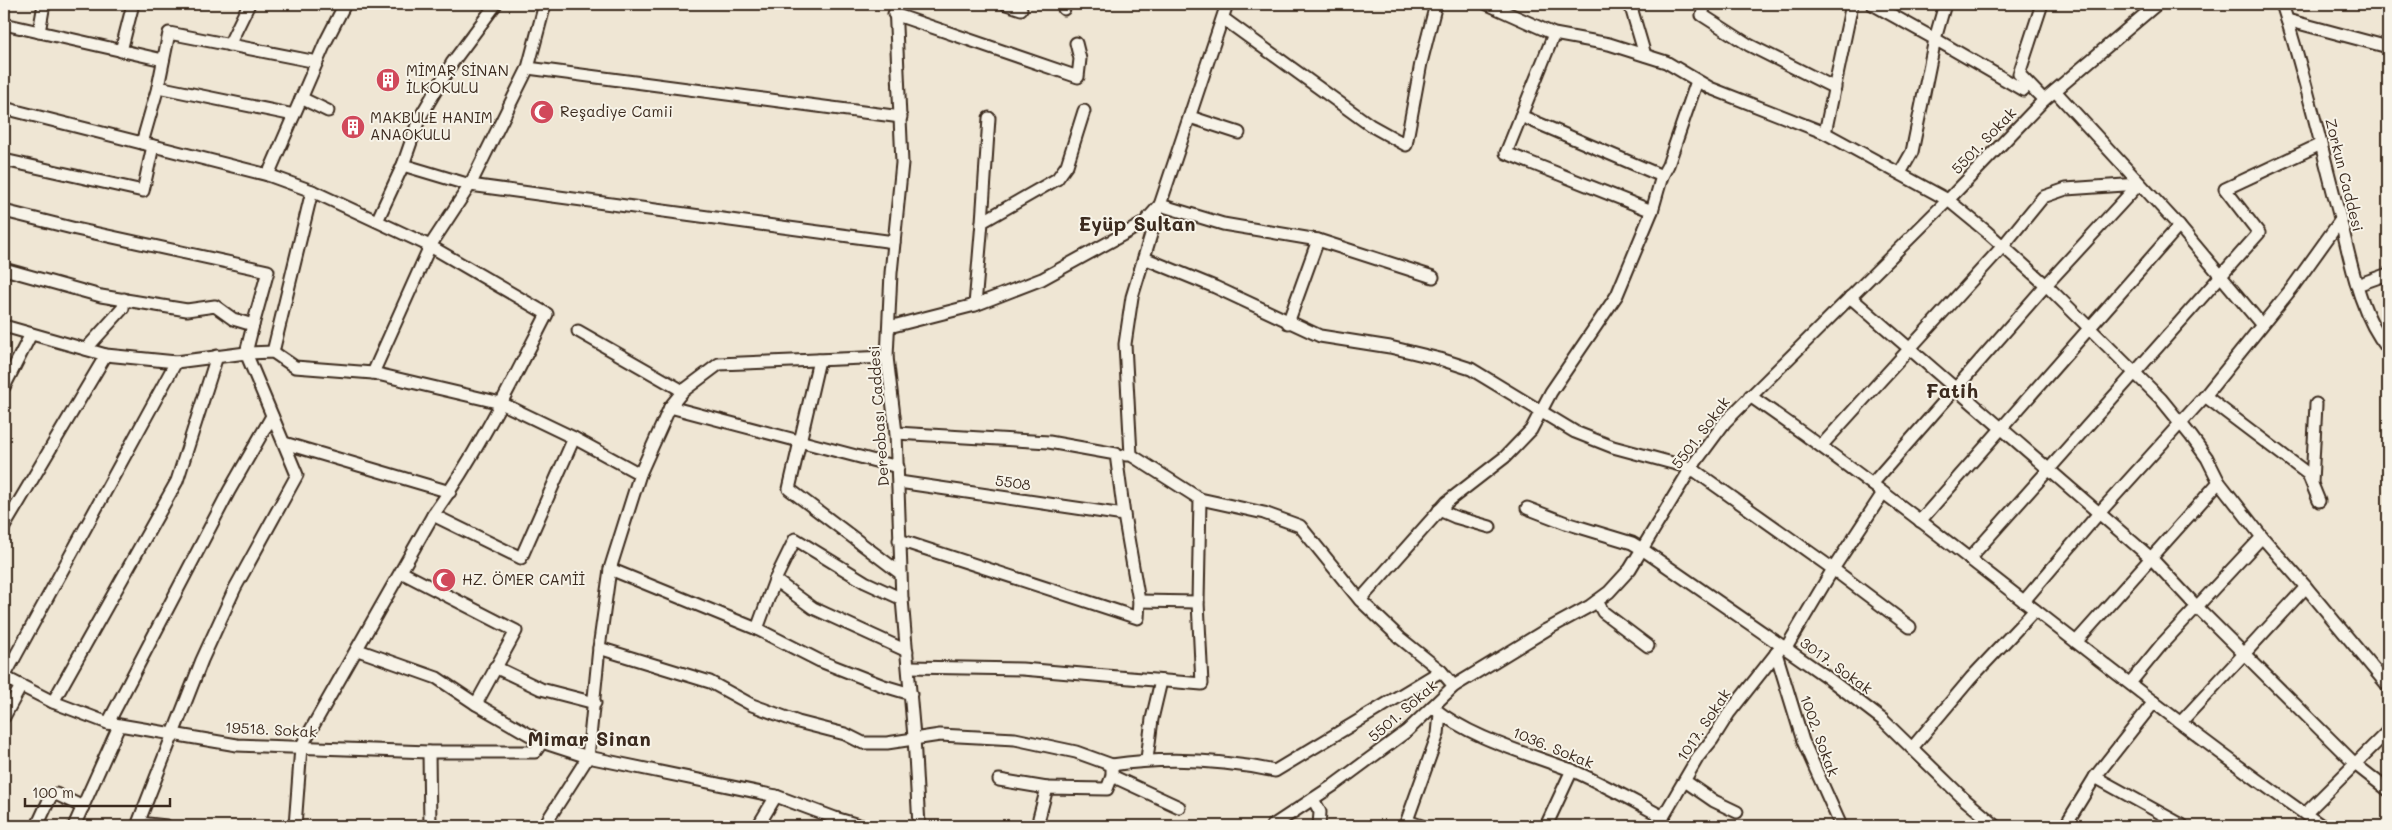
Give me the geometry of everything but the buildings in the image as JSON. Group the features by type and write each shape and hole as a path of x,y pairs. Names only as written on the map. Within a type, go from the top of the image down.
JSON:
{"street":[{"path":"39,32 44,4"},
{"path":"121,51 133,4"},
{"path":"229,45 249,4"},
{"path":"268,175 317,62 345,4"},
{"path":"377,221 403,165 419,119 452,63 496,4"},
{"path":"373,373 430,246 470,185 528,68 545,4"},
{"path":"1006,4 1021,9"},
{"path":"1131,455 1125,344 1132,297 1160,205 1224,18 1227,4"},
{"path":"1224,18 1370,125 1406,145 1421,62 1436,4"},
{"path":"1487,4 1554,34 1609,44 1666,62 1697,81 1824,133 1948,200 2046,285 2135,370 2180,422 2207,458 2219,482 2262,537 2388,686"},
{"path":"1630,4 1646,55"},
{"path":"1705,4 1702,15 1749,45 1835,88"},
{"path":"1824,133 1852,4"},
{"path":"1872,4 2023,90 2028,84"},
{"path":"1900,173 1912,152 1935,39 1945,4"},
{"path":"2042,4 2019,74 2044,100"},
{"name":"5501. Sokak","path":"1272,826 1436,711 1454,686 1597,602 1619,583 1691,468 1725,422 1948,200 2044,100 2157,4"},
{"name":"Zorkun Caddesi","path":"2282,4 2321,144 2356,285 2373,326 2388,349"},
{"path":"895,9 1078,77 1080,59 1076,43"},
{"name":"Dereobası Caddesi","path":"895,9 902,163 894,242 887,357 896,433 899,482 900,573 909,667 919,826"},
{"path":"2287,20 2388,47"},
{"path":"4,24 163,60"},
{"path":"4,160 143,191 147,144 169,33 317,62"},
{"path":"1554,34 1506,153 1652,211"},
{"path":"528,68 901,117"},
{"path":"1360,600 1447,502 1505,457 1531,430 1551,392 1617,295 1652,211 1662,176 1668,165 1697,81"},
{"path":"158,87 294,115"},
{"path":"2055,91 2139,184 2180,226 2261,324"},
{"path":"301,98 328,111"},
{"path":"4,108 268,175 312,191 430,246 547,314 501,403 450,492 433,515 358,650 301,747 295,826"},
{"path":"982,222 1057,179 1067,165 1084,111"},
{"path":"1521,116 1662,176"},
{"path":"1190,117 1239,133"},
{"path":"974,305 989,118"},
{"path":"1969,559 2135,370 2259,233 2225,189 2321,144"},
{"path":"403,165 470,185 894,242"},
{"path":"1822,445 2003,246 2043,197 2066,189 2139,184"},
{"path":"1872,484 2046,285 2139,184"},
{"path":"273,352 312,191"},
{"path":"1160,205 1222,224 1318,240 1433,277"},
{"path":"889,326 974,305 1042,279 1144,223 1160,205"},
{"path":"4,211 76,230 268,271 246,352 296,475 235,588 202,660 138,825 166,826"},
{"path":"2024,601 2100,512 2205,396 2261,324 2292,288 2340,221"},
{"path":"1920,521 2180,226"},
{"path":"1288,323 1318,240"},
{"path":"1144,258 1215,287 1288,323 1320,336 1390,347 1440,359 1471,369 1540,413 1575,432 1613,447 1691,468 1833,569 1910,627"},
{"path":"4,269 101,296 187,310 215,306 233,319 253,325"},
{"path":"2356,285 2388,274"},
{"path":"1850,297 1908,350 2100,512 2152,559 2197,607 2355,764 2388,790"},
{"path":"86,350 123,308 124,299"},
{"path":"4,326 106,355 176,362 246,352 273,352 295,367 373,373 501,403 574,438 640,474"},
{"path":"578,332 683,391"},
{"path":"4,387 31,334"},
{"path":"4,527 106,355"},
{"path":"54,702 177,481 217,356"},
{"path":"544,826 588,757 595,703 599,648 610,569 640,474 670,407 683,391 719,364 887,357"},
{"path":"819,360 789,489 900,573"},
{"path":"4,677 176,362"},
{"path":"1750,396 1822,445 2180,722 2322,826"},
{"path":"2205,396 2308,474 2319,500"},
{"path":"2312,483 2316,404"},
{"path":"670,407 898,467"},
{"path":"74,826 83,807 113,724 225,500 272,416"},
{"path":"896,433 1049,442 1131,455 1200,499 1264,513 1300,526 1360,600 1400,638 1441,671 1454,686"},
{"path":"433,515 521,558 574,438"},
{"path":"284,444 450,492"},
{"path":"899,540 1138,618 1139,601 1124,515 1116,454"},
{"name":"5508","path":"899,482 1124,515"},
{"path":"2076,642 2219,482"},
{"name":"1017. Sokak","path":"1662,822 1698,757 1712,740 1729,713 1781,649 1883,492"},
{"path":"909,667 1022,669 1202,684 1198,602 1200,499"},
{"name":"3017. Sokak","path":"1527,508 1566,523 1632,543 1642,549 1883,720 1964,799 1996,826"},
{"path":"1439,510 1455,517 1490,527"},
{"path":"2130,683 2162,644 2262,537"},
{"path":"757,629 775,580 795,539 865,582 902,599"},
{"path":"610,569 757,629 820,661 910,694"},
{"path":"400,572 516,631 476,704"},
{"path":"775,580 814,608 907,652"},
{"path":"2180,722 2306,587"},
{"path":"1139,601 1198,602"},
{"path":"1597,602 1603,612 1648,646"},
{"path":"1912,748 1971,678 2035,610"},
{"path":"599,648 710,682 752,705 798,722 845,734 864,743 887,743 914,737 940,735 1015,739 1076,752 1179,807"},
{"name":"1002. Sokak","path":"1781,649 1803,742 1842,826"},
{"path":"358,650 437,678 476,704 542,742 588,757 776,796 834,818 862,826"},
{"path":"495,667 541,688 595,703"},
{"path":"1112,770 1147,759 1247,765 1276,771 1441,671"},
{"name":"19518. Sokak","path":"4,677 54,702 113,724 237,744 429,752 535,752 542,742"},
{"path":"1147,759 1152,719 1161,681"},
{"path":"4,717 21,686"},
{"path":"2065,826 2094,777 2154,702"},
{"path":"1422,826 1406,824 1438,734 1436,711"},
{"name":"1036. Sokak","path":"1436,711 1451,722 1524,754 1572,770 1662,822"},
{"path":"2305,814 2388,731"},
{"path":"429,752 430,826"},
{"path":"999,780 1047,788 1107,789 1112,770"},
{"path":"1546,826 1572,770"},
{"path":"2094,777 2182,824"},
{"path":"1685,781 1714,801 1737,812"},
{"path":"1040,826 1039,818 1047,788"},
{"path":"37,826 50,798 56,794 83,807"},
{"path":"758,826 776,796"},
{"path":"1313,799 1320,812 1318,826"}],"place":[{"name":"MİMAR SİNAN İLKOKULU","path":"388,80"},
{"name":"Reşadiye Camii","path":"542,112"},
{"name":"MAKBULE HANIM ANAOKULU","path":"353,127"},
{"name":"HZ. ÖMER CAMİİ","path":"444,580"}],"district":[{"name":"Eyüp Sultan","path":"1137,224"},
{"name":"Fatih","path":"1952,391"},
{"name":"Mimar Sinan","path":"589,739"}]}
